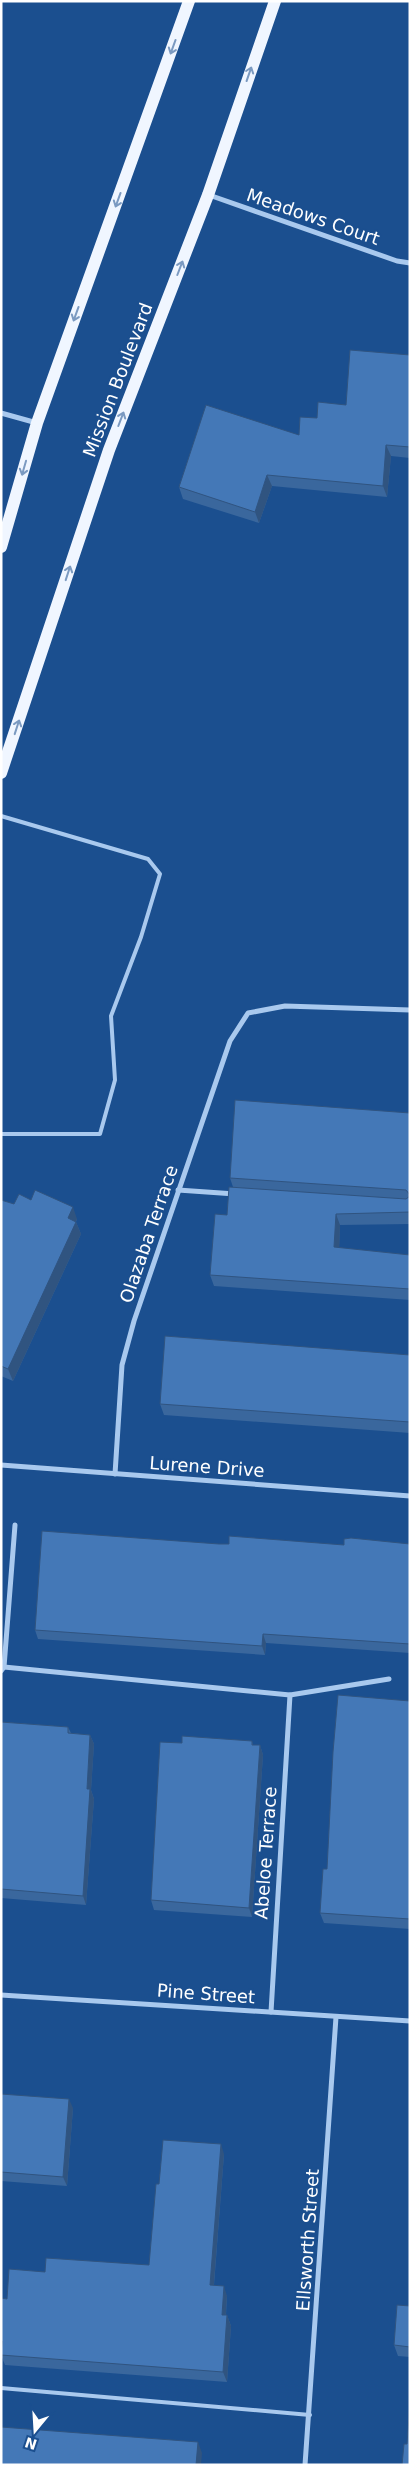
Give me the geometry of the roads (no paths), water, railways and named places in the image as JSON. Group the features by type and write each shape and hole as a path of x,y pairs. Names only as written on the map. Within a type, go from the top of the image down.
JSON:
{"main road":[{"path":"1,547 38,423 189,1"},
{"name":"Mission Boulevard","path":"1,773 109,450 208,195 275,1"}],"street":[{"name":"Meadows Court","path":"208,195 397,261 410,263"},
{"path":"1,413 38,423"},
{"name":"Olazaba Terrace","path":"115,1474 122,1364 134,1321 230,1041 248,1013 284,1006 410,1010"},
{"path":"178,1190 246,1194"},
{"name":"Lurene Drive","path":"1,1465 410,1496"},
{"path":"15,1525 3,1669 290,1695 389,1679"},
{"name":"Abeloe Terrace","path":"271,2012 290,1695"},
{"name":"Pine Street","path":"1,1995 410,2021"},
{"name":"Ellsworth Street","path":"306,2465 336,2017"}],"lane":[{"path":"1,816 148,859 160,874 141,938 111,1016 115,1080 100,1134 1,1134"},
{"path":"1,2388 310,2415"}]}
